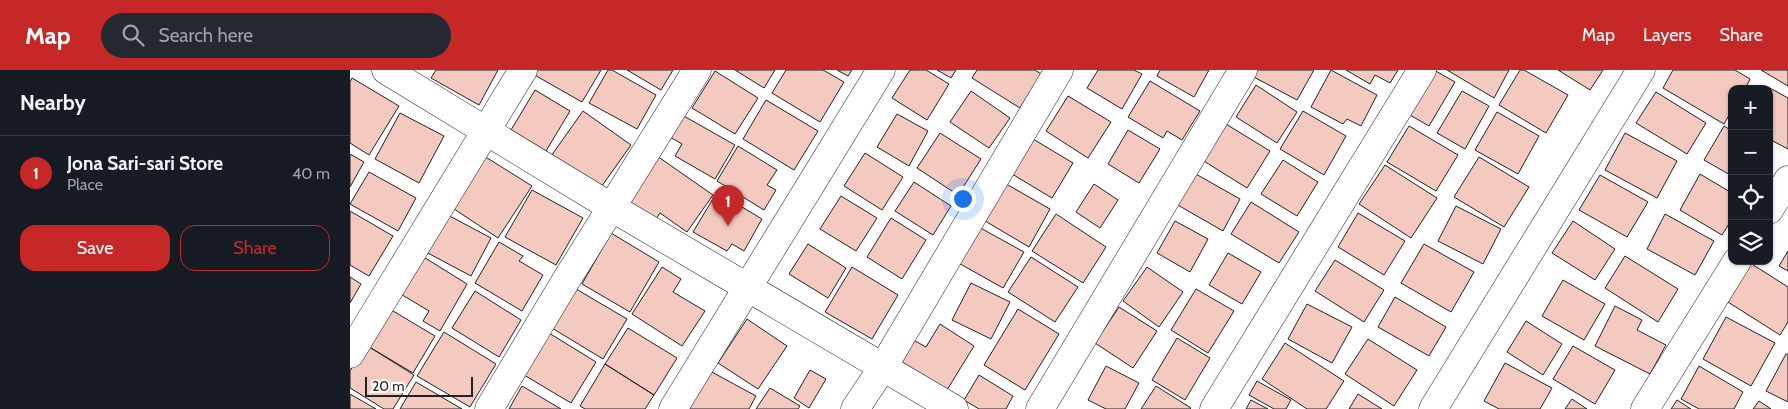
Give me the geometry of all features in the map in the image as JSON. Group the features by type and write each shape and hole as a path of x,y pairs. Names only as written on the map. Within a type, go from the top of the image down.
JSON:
{"street":[{"path":"386,70 611,208 954,409"},
{"path":"350,354 523,70"},
{"path":"489,409 697,70"},
{"path":"673,409 881,70"},
{"path":"855,409 1059,70"},
{"path":"1040,409 1243,70"},
{"path":"1214,409 1422,70"},
{"path":"1433,409 1641,70"},
{"path":"1773,204 1788,180"},
{"path":"1645,409 1735,265"}],"building":[{"path":"436,70 498,70 479,105 431,78"},
{"path":"532,70 601,70 582,102 531,73"},
{"path":"608,70 612,70 656,95 637,129 589,103"},
{"path":"627,70 673,70 661,90"},
{"path":"735,70 775,70 764,88"},
{"path":"786,70 823,70 844,82 820,122 772,93"},
{"path":"837,70 852,70 848,76"},
{"path":"910,70 926,70 949,84 927,120 892,98"},
{"path":"937,70 956,70 951,78"},
{"path":"977,70 1035,70 1041,74 1020,108 972,78"},
{"path":"1098,70 1134,70 1142,74 1122,109 1087,88"},
{"path":"1160,70 1209,70 1194,97 1157,76"},
{"path":"1253,70 1314,70 1297,100 1250,75"},
{"path":"1331,70 1377,95 1361,126 1347,119 1343,124 1311,107"},
{"path":"1346,70 1398,70 1390,83 1375,75 1370,84"},
{"path":"1434,70 1455,82 1429,126 1403,111"},
{"path":"1447,70 1509,70 1494,98"},
{"path":"1520,70 1524,70 1568,95 1546,133 1499,105"},
{"path":"1558,70 1603,70 1590,90"},
{"path":"1673,70 1735,70 1750,79 1747,85 1728,85 1728,117 1724,124 1663,88"},
{"path":"1761,70 1788,70 1788,86"},
{"path":"715,71 758,98 735,134 692,108"},
{"path":"352,78 399,106 369,155 350,143 350,82"},
{"path":"1150,81 1200,111 1182,140 1167,131 1163,138 1128,117"},
{"path":"1256,85 1297,112 1277,143 1236,117"},
{"path":"535,90 570,111 546,151 511,130"},
{"path":"1773,90 1788,98 1788,149 1773,141"},
{"path":"971,91 1010,118 989,148 950,122"},
{"path":"1462,91 1489,106 1465,149 1437,133"},
{"path":"1656,92 1706,123 1687,154 1636,123"},
{"path":"1068,96 1111,122 1088,158 1046,131"},
{"path":"766,100 818,131 794,170 743,139"},
{"path":"583,111 631,145 599,190 551,156"},
{"path":"1303,111 1346,136 1324,175 1280,149"},
{"path":"1497,112 1539,136 1518,174 1475,150"},
{"path":"400,113 444,136 419,183 375,159"},
{"path":"897,114 928,131 909,166 877,147"},
{"path":"682,115 735,145 715,179 675,156 682,144 670,137"},
{"path":"1221,121 1270,151 1247,188 1199,158"},
{"path":"1409,126 1458,155 1436,191 1387,162"},
{"path":"1724,126 1728,128 1728,174 1704,160"},
{"path":"1128,130 1160,149 1139,183 1108,164"},
{"path":"940,133 981,159 958,195 917,168"},
{"path":"1625,133 1677,161 1657,198 1605,170"},
{"path":"1033,139 1073,163 1052,198 1012,174"},
{"path":"738,146 777,170 767,185 776,190 764,210 717,181"},
{"path":"865,153 903,177 882,210 844,186"},
{"path":"350,154 364,162 350,187"},
{"path":"484,156 532,186 498,238 451,207"},
{"path":"657,156 713,195 687,232 660,213 656,219 626,199"},
{"path":"1479,157 1529,187 1504,227 1454,197"},
{"path":"1283,160 1318,182 1297,216 1261,194"},
{"path":"1385,165 1437,198 1411,238 1359,204"},
{"path":"369,172 416,198 398,231 350,204"},
{"path":"1194,173 1240,199 1223,231 1176,204"},
{"path":"1700,174 1728,191 1728,225 1722,235 1680,210"},
{"path":"1600,175 1648,202 1627,237 1579,210"},
{"path":"1001,181 1050,209 1029,247 980,218"},
{"path":"914,182 951,206 933,235 895,211"},
{"path":"1094,184 1118,200 1100,228 1076,212"},
{"path":"532,190 583,218 556,265 505,237"},
{"path":"717,192 762,219 744,251 732,244 727,251 693,232"},
{"path":"841,196 877,218 856,251 820,229"},
{"path":"1251,202 1299,232 1279,263 1231,234"},
{"path":"1456,206 1501,229 1483,264 1438,241"},
{"path":"350,211 393,236 369,276 350,265"},
{"path":"444,213 491,238 471,276 424,251"},
{"path":"1358,213 1405,241 1384,275 1338,247"},
{"path":"1056,214 1106,247 1083,283 1032,251"},
{"path":"1665,214 1714,241 1695,275 1647,249"},
{"path":"891,218 926,240 902,279 867,257"},
{"path":"1175,221 1208,239 1190,272 1157,253"},
{"path":"1573,221 1615,249 1595,280 1552,253"},
{"path":"975,225 1024,252 1003,288 955,261"},
{"path":"611,233 659,262 630,312 582,284"},
{"path":"499,242 523,256 519,261 543,275 522,311 475,283"},
{"path":"808,244 846,268 828,298 789,274"},
{"path":"1424,244 1474,272 1451,312 1401,283"},
{"path":"1788,251 1788,271 1779,266"},
{"path":"1228,253 1261,272 1242,304 1209,285"},
{"path":"422,256 467,284 440,331 423,321 429,311 399,293"},
{"path":"1625,256 1678,289 1658,322 1605,288"},
{"path":"1031,257 1078,287 1055,322 1008,292"},
{"path":"1335,260 1384,290 1364,322 1315,291"},
{"path":"1744,265 1753,265 1788,287 1788,322 1780,335 1720,297"},
{"path":"662,267 681,279 673,292 705,311 682,346 632,314"},
{"path":"852,267 898,295 872,339 825,312"},
{"path":"1147,267 1183,292 1159,327 1123,301"},
{"path":"350,277 361,284 350,303"},
{"path":"1563,280 1605,304 1584,340 1542,316"},
{"path":"971,283 1010,302 991,339 952,320"},
{"path":"571,286 627,319 603,359 547,325"},
{"path":"1196,289 1234,311 1208,353 1171,330"},
{"path":"475,291 521,320 499,357 452,328"},
{"path":"1395,297 1446,327 1429,356 1378,327"},
{"path":"1307,304 1352,327 1332,363 1288,339"},
{"path":"1615,306 1642,320 1637,330 1666,345 1650,374 1595,346"},
{"path":"1119,307 1157,331 1133,368 1095,343"},
{"path":"388,308 435,336 413,373 366,345"},
{"path":"1018,309 1059,334 1025,390 984,365"},
{"path":"1726,317 1775,343 1751,386 1703,359"},
{"path":"747,319 787,346 758,389 718,363"},
{"path":"1526,321 1562,344 1543,375 1507,352"},
{"path":"940,324 974,346 947,390 897,359 910,338 926,347"},
{"path":"628,328 677,358 654,395 605,364"},
{"path":"444,332 496,364 470,407 417,376"},
{"path":"549,333 596,362 571,403 524,375"},
{"path":"1177,338 1210,358 1185,400 1152,380"},
{"path":"1368,339 1417,370 1394,406 1345,374"},
{"path":"1285,343 1344,381 1326,409 1307,409 1262,379"},
{"path":"366,345 414,375 393,409 384,409 350,388 350,371"},
{"path":"1573,346 1615,370 1595,404 1553,379"},
{"path":"1786,354 1788,354 1788,402 1766,391"},
{"path":"1505,363 1552,388 1540,409 1499,409 1484,401"},
{"path":"605,364 654,395 645,409 585,409 580,406"},
{"path":"1106,366 1139,383 1125,409 1106,409 1088,400"},
{"path":"1699,366 1743,392 1734,409 1699,409 1681,399"},
{"path":"810,370 826,379 809,408 794,398"},
{"path":"710,371 756,396 749,409 689,409"},
{"path":"979,375 1013,396 1006,409 979,409 964,400"},
{"path":"1257,381 1291,400 1286,409 1274,409 1249,395"},
{"path":"416,382 462,409 400,409"},
{"path":"522,386 561,409 509,409"},
{"path":"1156,386 1191,408 1141,409"},
{"path":"770,388 800,406 798,409 756,409"},
{"path":"350,394 376,409 350,409"},
{"path":"1358,394 1382,409 1349,409"},
{"path":"1572,399 1587,409 1565,409"},
{"path":"1251,400 1268,409 1246,409"},
{"path":"1677,400 1691,409 1671,409"},
{"path":"1759,401 1771,409 1753,409"}],"place":[{"name":"Jona Sari-sari Store","path":"728,226"}]}
